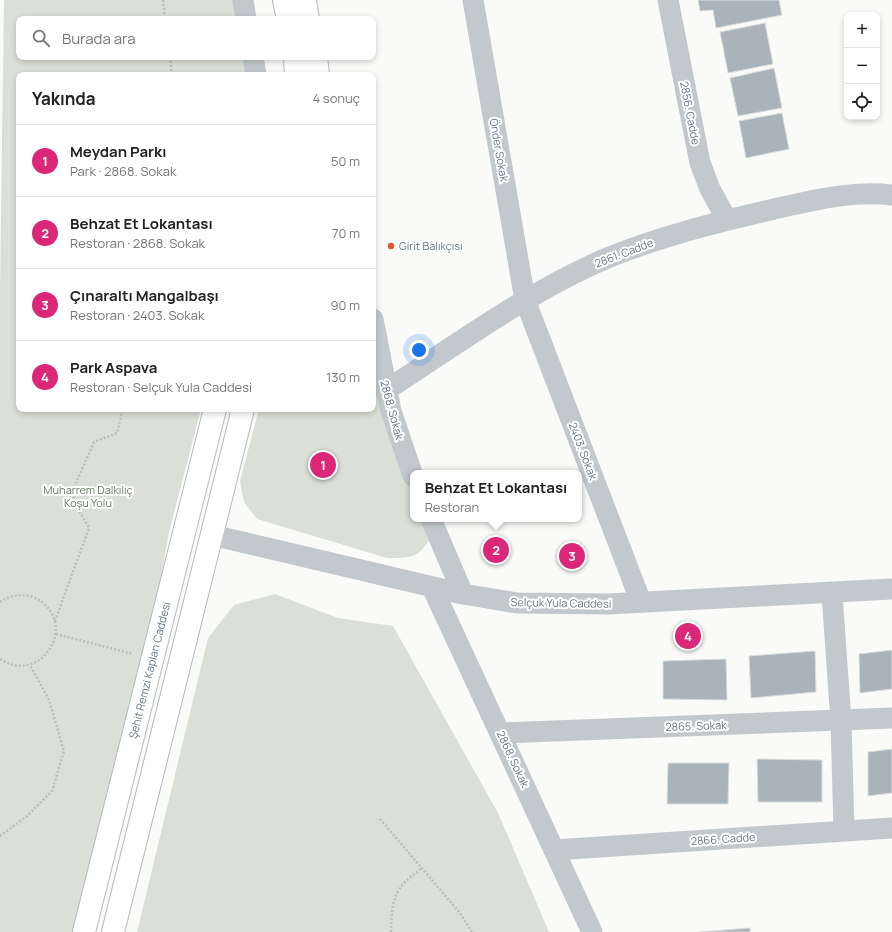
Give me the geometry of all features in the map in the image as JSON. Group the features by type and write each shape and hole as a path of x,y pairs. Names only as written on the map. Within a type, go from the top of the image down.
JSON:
{"main road":[{"path":"284,0 287,16"},
{"path":"305,0 308,16"},
{"path":"294,60 296,72"},
{"name":"Şehit Remzi Kaplan Caddesi","path":"84,932 154,660 214,412"},
{"path":"113,932 242,412"},
{"path":"187,528 212,535"}],"street":[{"path":"243,0 246,16"},
{"name":"Önder Sokak","path":"473,0 525,300"},
{"name":"2856. Cadde","path":"668,0 700,162 710,189 727,220"},
{"path":"254,60 256,72"},
{"name":"2861. Cadde","path":"386,391 525,300 605,259 693,228 819,199 870,192 892,195"},
{"name":"2403. Sokak","path":"525,300 641,602"},
{"name":"2868. Sokak","path":"376,336 386,391 397,434 411,470"},
{"path":"432,522 463,594"},
{"name":"Selçuk Yula Caddesi","path":"212,535 463,594 493,600 542,605 608,604 832,594 892,589"},
{"name":"2868. Sokak","path":"432,587 592,932"},
{"path":"832,594 841,721 844,830"},
{"name":"2865. Sokak","path":"501,733 892,718"},
{"name":"2866. Cadde","path":"554,850 892,828"}],"path":[{"path":"163,0 165,16"},
{"path":"170,60 172,72"},
{"path":"55,621 89,528 77,507 72,492 94,442 117,432 122,412"},
{"path":"0,602 8,597 19,595 31,596 42,602 50,610 55,621 56,634 53,645 47,654 40,660 30,665 18,666 6,663 0,659"},
{"path":"56,634 154,660"},
{"path":"0,836 27,816 52,791 64,750 49,700 30,665"},
{"path":"380,819 460,913 472,932"},
{"path":"391,932 396,893 402,883 421,869"}],"green space":[{"name":"Muharrem Dalkılıç Koşu Yolu","path":"4,0 236,0 239,16 16,16 16,60 246,60 248,72 16,72 16,412 200,412 169,532 147,657 73,932 0,932 0,292"},
{"path":"376,370 393,448 410,481 410,522 430,522 433,533 424,547 416,554 404,557 387,558 257,519 244,502 240,481 258,412 376,412"},
{"path":"275,594 338,618 393,626 498,813 549,932 137,932 208,638 234,605"}],"building":[{"path":"698,0 779,0 782,15 716,28 713,10 700,11"},
{"path":"765,23 773,64 728,73 720,32"},
{"path":"774,68 782,108 738,116 730,78"},
{"path":"782,113 789,149 746,158 739,121"},
{"path":"892,650 892,689 860,693 859,654"},
{"path":"815,651 816,692 751,698 749,656"},
{"path":"726,659 727,700 663,699 663,661"},
{"path":"892,749 892,793 868,796 868,752"},
{"path":"757,759 822,760 822,802 758,802"},
{"path":"668,763 729,763 728,804 667,804"},
{"path":"750,928 750,932 699,932"}],"place":[{"name":"Girit Balıkçısı","path":"391,246"},
{"name":"Meydan Parkı","path":"323,465"},
{"name":"Behzat Et Lokantası","path":"496,550"},
{"name":"Çınaraltı Mangalbaşı","path":"572,556"},
{"name":"Park Aspava","path":"688,636"}]}
